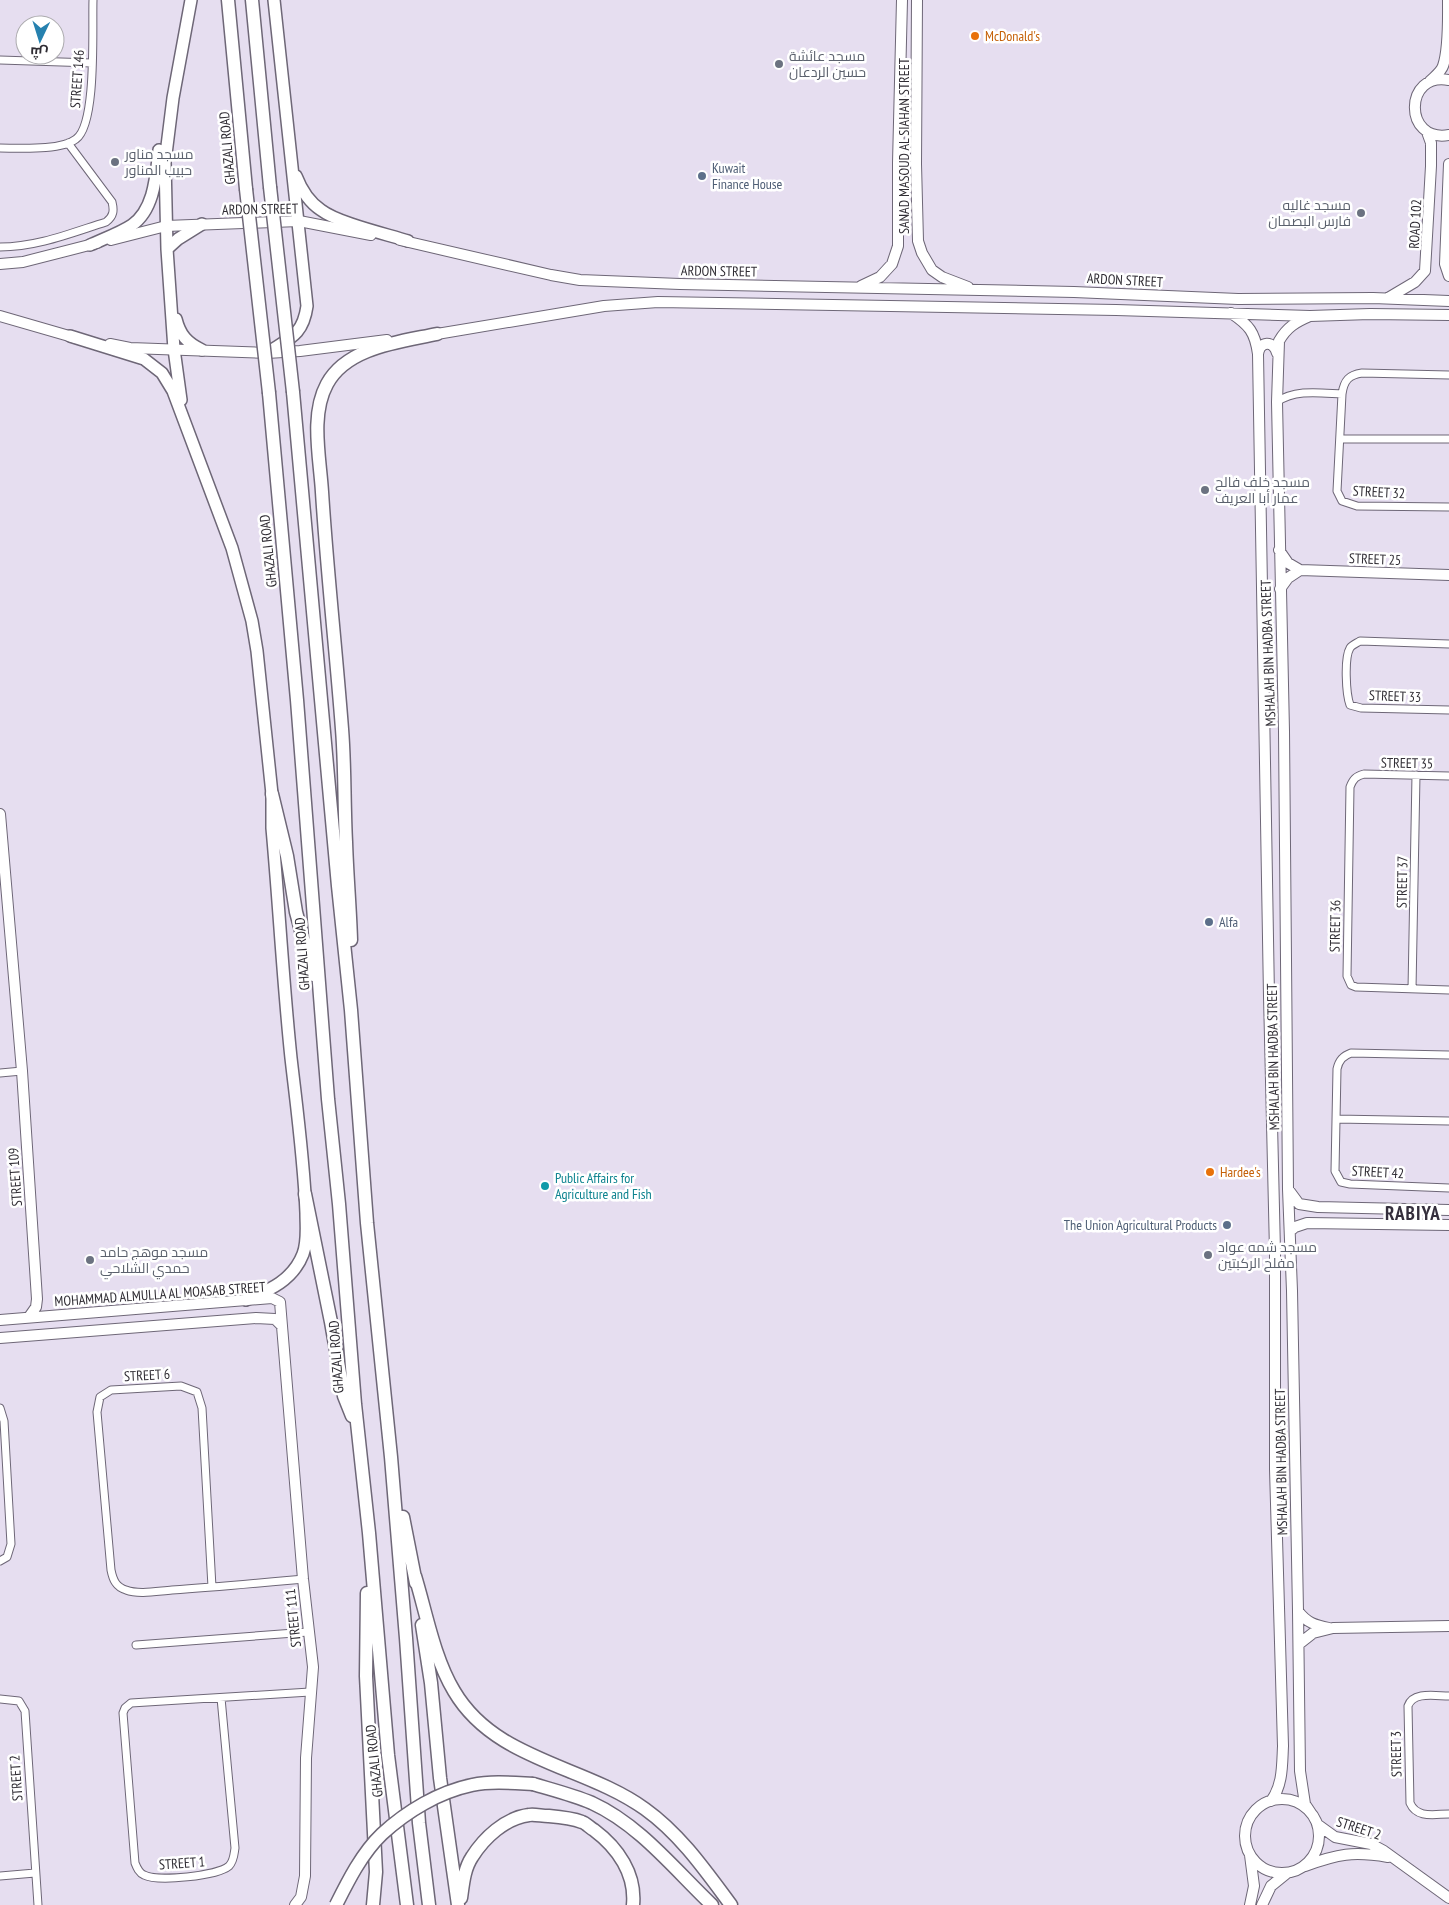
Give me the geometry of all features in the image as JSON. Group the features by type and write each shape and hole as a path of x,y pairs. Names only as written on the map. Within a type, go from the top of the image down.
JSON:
{"highway":[{"name":"GHAZALI ROAD","path":"228,0 246,189 269,393 297,700 320,997 388,1755 407,1905"},
{"path":"252,0 270,187 293,392 351,1010 367,1223 391,1457 420,1823 429,1905"},
{"path":"260,0 262,102"},
{"path":"351,1010 350,906 342,729 326,558 318,444 319,411 322,393 328,382 348,362 379,348 437,334"},
{"path":"272,794 287,856 304,946 320,997"},
{"path":"305,1194 332,1322 344,1396 358,1430"},
{"path":"391,1457 415,1576 431,1683 440,1778 459,1905"},
{"path":"369,1534 366,1666 376,1872 373,1905"},
{"path":"415,1576 445,1672 454,1691 469,1712 492,1733 521,1751 598,1782 645,1809 666,1826 697,1859 731,1905"},
{"path":"336,1905 358,1866 381,1835 406,1815 438,1796 472,1785 502,1783 533,1784 584,1800 613,1815 644,1838 712,1905"},
{"path":"459,1905 465,1873 471,1858 490,1834 511,1821 528,1815 560,1817 582,1822 607,1840 618,1853 628,1871 634,1896 633,1905"}],"main road":[{"path":"182,417 174,349 167,249 165,162 173,98 191,0"},
{"path":"267,353 300,330 306,317 307,306 274,0"},
{"path":"90,245 132,225 139,219 146,208 154,186 160,143 173,98"},
{"path":"290,156 296,178 306,196 320,210 337,218 408,242"},
{"path":"167,249 184,235 202,224"},
{"path":"171,298 182,335 188,343 202,350"},
{"path":"70,336 144,359 155,366 168,381 232,548 248,605 257,652 272,794 272,828 290,1049 305,1194 306,1243 298,1265 286,1279 274,1288 246,1300"}],"street":[{"name":"STREET 146","path":"68,143 76,140 85,128 90,102 93,0"},
{"name":"SANAD MASOUD AL SIAHAN STREET","path":"857,288 880,277 892,264 898,246 902,0"},
{"name":"SANAD MASOUD AL SIAHAN STREET","path":"917,0 916,164 918,241 922,253 932,270 942,277 976,290"},
{"path":"1448,0 1448,52 1445,63 1440,72 1422,88 1416,98 1414,112 1421,126 1427,132 1435,135 1449,135"},
{"path":"0,60 92,62"},
{"path":"1422,88 1437,80 1449,80"},
{"name":"ROAD 102","path":"1387,299 1415,282 1424,271 1432,166 1431,143 1427,132"},
{"path":"0,148 37,148 68,143 112,202 114,209 111,218 106,222 42,242 15,247 0,247"},
{"path":"898,163 901,168 906,170 912,169 916,164"},
{"path":"1449,164 1445,264 1449,276"},
{"name":"ARDON STREET","path":"0,264 22,262 166,226 299,221 408,242 551,276 580,280 763,286 1074,292 1238,299 1449,301"},
{"path":"716,303 711,298 711,294 716,290 749,289 763,286"},
{"path":"1023,309 1042,305 1081,305 1082,299 1079,294 1074,292"},
{"path":"0,316 70,336 130,348 267,353 300,351 437,334 604,306 658,302 1310,316 1370,314 1449,315"},
{"name":"MSHALAH BIN HADBA STREET","path":"1231,313 1252,332 1256,339 1258,354 1268,996 1275,1251 1275,1460 1283,1746 1282,1775 1278,1789 1271,1801"},
{"name":"MSHALAH BIN HADBA STREET","path":"1310,316 1294,322 1279,341 1276,402 1284,730 1288,1189 1292,1291 1300,1771 1305,1804 1311,1813"},
{"path":"1258,354 1258,349 1267,343 1272,344 1276,348 1277,353"},
{"name":"STREET 32","path":"1449,374 1362,372 1352,375 1347,379 1343,386 1342,394 1337,491 1342,501 1357,506 1449,507"},
{"path":"1276,402 1286,396 1297,393 1342,394"},
{"path":"1340,439 1449,439"},
{"path":"1279,550 1288,563 1300,570 1288,578 1280,590"},
{"name":"STREET 25","path":"1300,570 1449,575"},
{"name":"STREET 33","path":"1449,644 1360,641 1351,647 1348,655 1347,696 1350,705 1361,708 1449,710"},
{"path":"1265,730 1268,736 1274,738 1280,736 1284,730"},
{"name":"STREET 35","path":"1364,774 1449,776"},
{"name":"STREET 36","path":"1364,774 1357,776 1352,781 1350,787 1348,981 1356,987 1449,990"},
{"name":"STREET 37","path":"1412,989 1416,775"},
{"name":"STREET 109","path":"0,814 22,1071 37,1299 34,1312 29,1317"},
{"name":"STREET 42","path":"1449,1055 1351,1053 1344,1056 1339,1062 1337,1069 1335,1171 1341,1182 1350,1184 1449,1188"},
{"path":"0,1073 22,1071"},
{"path":"1336,1119 1449,1121"},
{"path":"1288,1189 1300,1204 1318,1208 1447,1210"},
{"path":"1446,1225 1440,1223 1438,1218 1440,1214 1447,1210"},
{"path":"1290,1231 1295,1226 1306,1223 1446,1225"},
{"path":"1274,1293 1283,1297 1292,1291"},
{"name":"MOHAMMAD ALMULLA AL MOASAB STREET","path":"0,1320 272,1298 278,1300 282,1306 282,1326"},
{"path":"37,1299 50,1316"},
{"path":"206,1303 208,1322"},
{"path":"1274,1320 1278,1315 1282,1314 1286,1315 1292,1322"},
{"path":"0,1338 269,1318 275,1319 282,1326"},
{"name":"STREET 111","path":"282,1326 303,1579 313,1667 306,1758 305,1876 300,1897 295,1905"},
{"name":"STREET 6","path":"212,1588 202,1408 197,1392 181,1386 111,1390 100,1396 98,1412 110,1570 118,1586 128,1591 147,1592 212,1588 303,1579"},
{"path":"0,1408 4,1421 11,1544 7,1557 0,1561"},
{"path":"1298,1611 1305,1620 1312,1624 1332,1628 1449,1626"},
{"path":"1299,1644 1312,1633 1332,1628"},
{"path":"136,1645 308,1632"},
{"name":"STREET 1","path":"221,1698 235,1848 231,1864 223,1870 212,1873 157,1879 144,1875 138,1871 135,1863 123,1713 125,1708 131,1703 310,1692"},
{"name":"STREET 3","path":"1449,1696 1414,1697 1409,1704 1408,1715 1409,1800 1411,1807 1416,1812 1423,1814 1449,1814"},
{"name":"STREET 2","path":"0,1700 19,1701 24,1710 38,1905"},
{"path":"1250,1905 1254,1886 1250,1854 1246,1844 1245,1833 1248,1823 1257,1810 1271,1801 1282,1799 1293,1801 1303,1805 1311,1813 1317,1824 1319,1833 1316,1852 1304,1866 1287,1873 1271,1886 1262,1905"},
{"name":"STREET 2","path":"1317,1824 1335,1837 1371,1844 1384,1850 1449,1898"},
{"name":"STREET 2","path":"1304,1866 1333,1856 1357,1852 1392,1857"},
{"path":"1250,1854 1262,1867 1270,1871 1287,1873"},
{"path":"0,1876 35,1873"}],"place":[{"name":"McDonald's","path":"975,36"},
{"name":"مسجد عائشة حسين الردعان","path":"779,64"},
{"name":"مسجد مناور حبيب المناور","path":"115,162"},
{"name":"Kuwait Finance House","path":"702,176"},
{"name":"مسجد غاليه فارس البصمان","path":"1361,213"},
{"name":"مسجد خلف فالح عمار أبا العريف","path":"1205,490"},
{"name":"Alfa","path":"1209,922"},
{"name":"Hardee's","path":"1210,1172"},
{"name":"Public Affairs for Agriculture and Fish","path":"545,1186"},
{"name":"The Union Agricultural Products","path":"1227,1225"},
{"name":"مسجد شمه عواد مفلح الركبتين","path":"1208,1255"},
{"name":"مسجد موهج حامد حمدي الشلاحي","path":"90,1260"}],"district":[{"name":"RABIYA","path":"1413,1213"}]}
